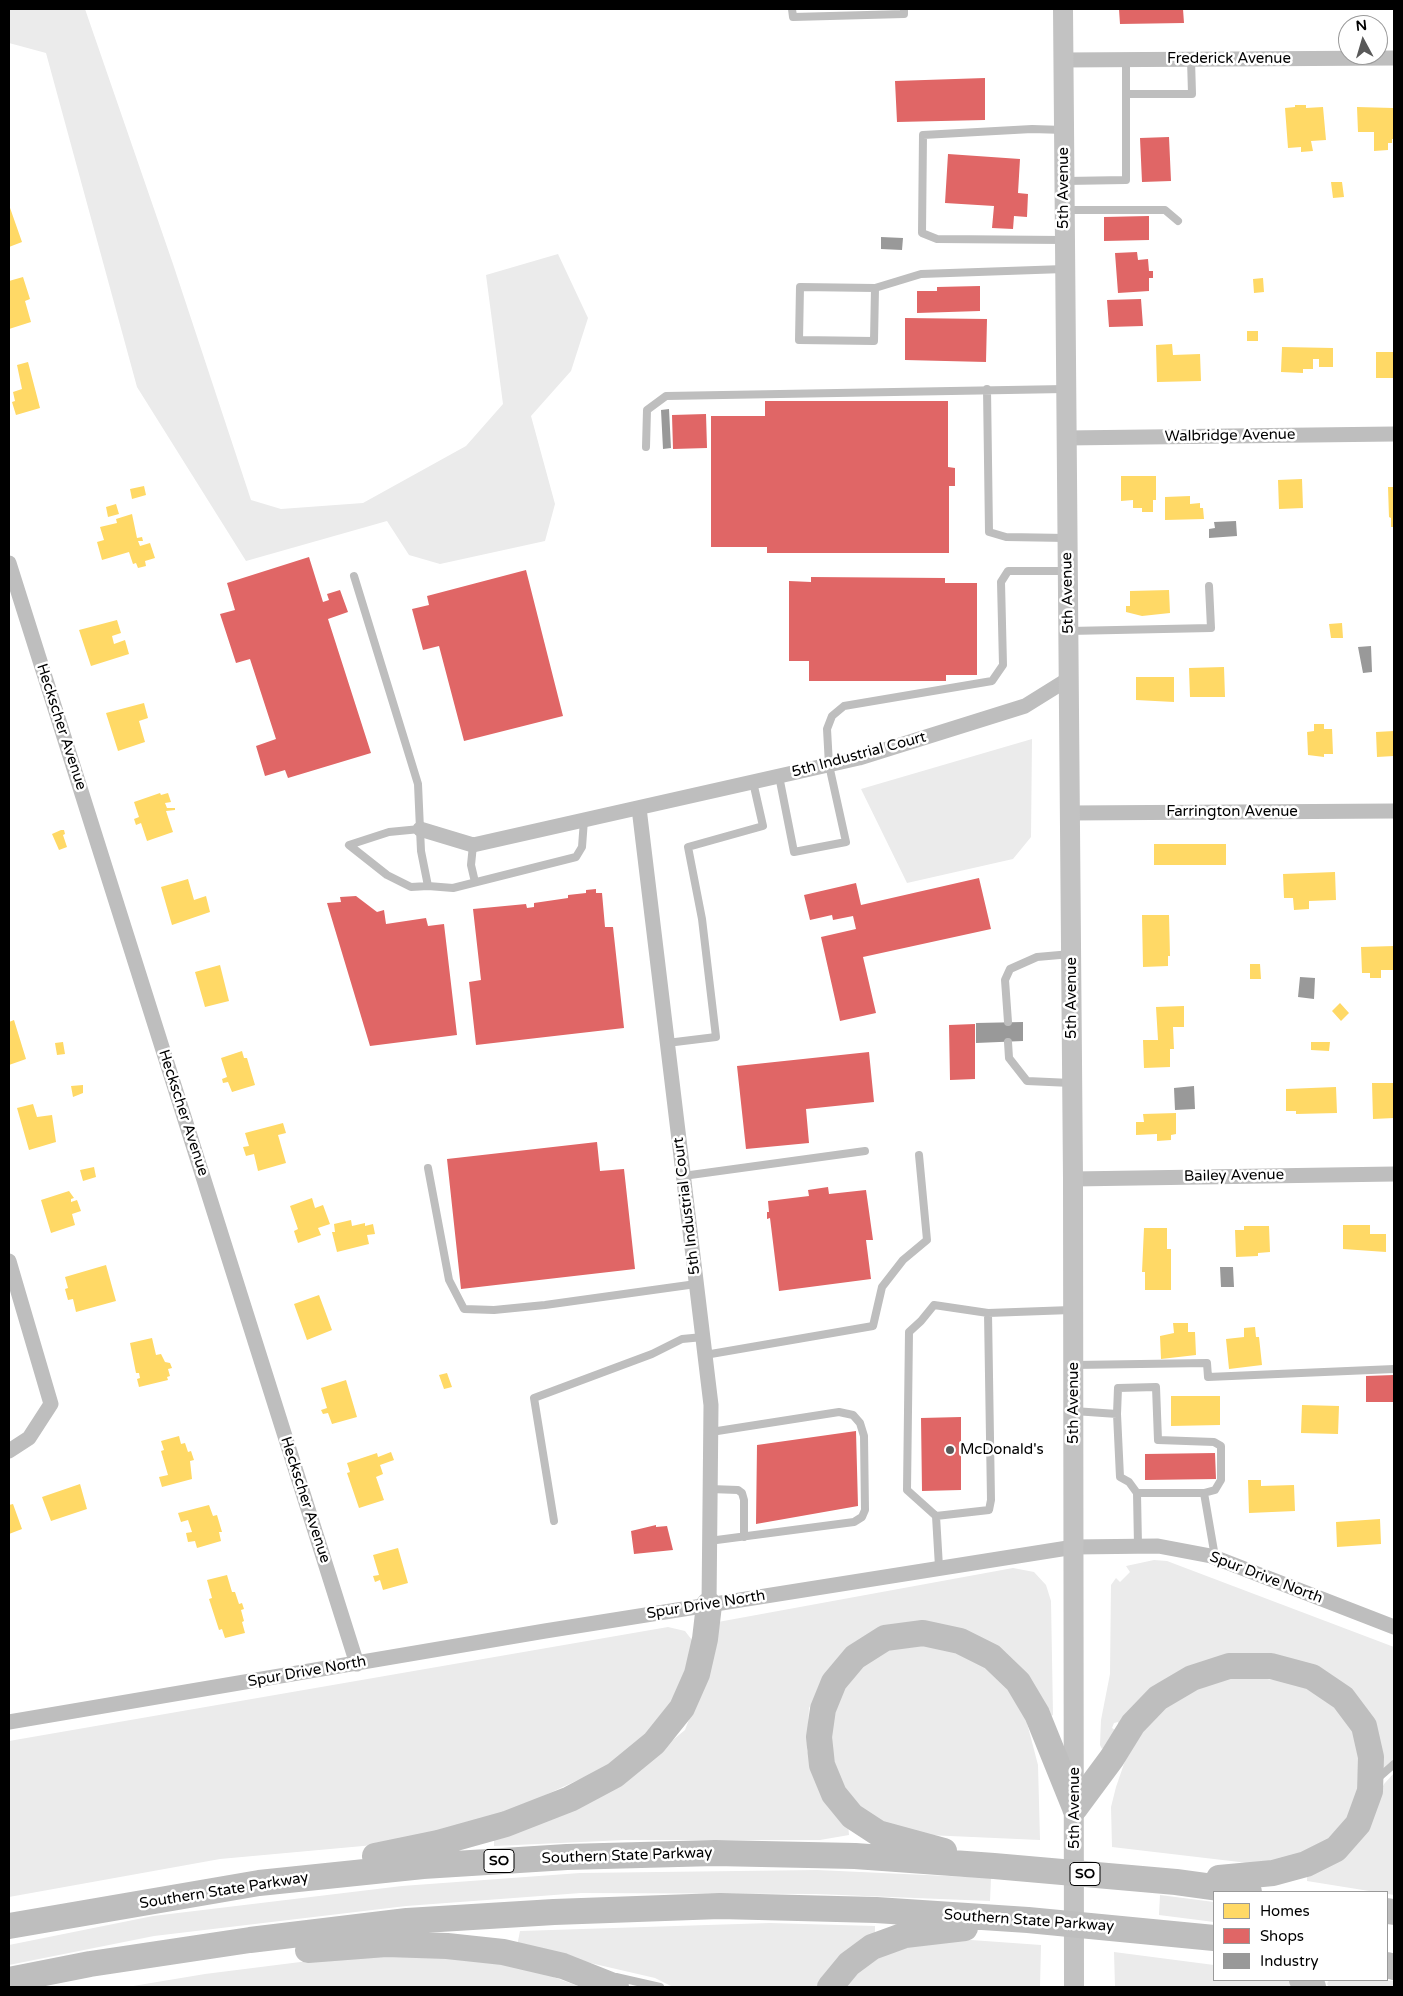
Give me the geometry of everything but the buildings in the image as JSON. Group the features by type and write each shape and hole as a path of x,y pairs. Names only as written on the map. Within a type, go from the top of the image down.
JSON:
{"highway":[{"path":"111,1909 438,1843 506,1824 570,1799 615,1774 654,1742 682,1708 697,1674 705,1640 709,1605"},
{"path":"994,1866 878,1833 852,1816 834,1794 822,1765 820,1737 823,1709 834,1682 855,1658 885,1638 923,1632 960,1641 992,1657 1018,1682 1038,1714 1075,1808"},
{"path":"1075,1808 1112,1758 1133,1724 1158,1698 1192,1678 1229,1666 1271,1666 1312,1677 1343,1698 1364,1726 1371,1757 1370,1791 1358,1824 1336,1849 1306,1864 1273,1873 1176,1882"},
{"name":"Southern State Parkway","path":"9,1926 269,1882 423,1866 567,1857 715,1853 855,1856 1176,1882 1242,1891"},
{"name":"Southern State Parkway","path":"9,1980 90,1964 250,1940 407,1921 554,1912 729,1906 876,1910 1028,1920 1213,1938"},
{"path":"830,1987 849,1964 872,1948 905,1935 1028,1920"},
{"path":"1182,1934 1213,1945"},
{"path":"90,1964 386,1944 447,1946 504,1952 563,1966 616,1987"}],"main road":[{"name":"5th Avenue","path":"1063,9 1065,438 1070,678 1074,1310 1074,1987"}],"street":[{"name":"Frederick Avenue","path":"1063,60 1394,58"},
{"name":"Walbridge Avenue","path":"1065,438 1394,434"},
{"name":"Heckscher Avenue","path":"9,563 357,1664"},
{"name":"5th Industrial Court","path":"420,829 474,845 859,758 1025,706 1070,678"},
{"name":"5th Industrial Court","path":"639,808 711,1405 709,1605"},
{"name":"Farrington Avenue","path":"1070,813 1394,811"},
{"name":"Bailey Avenue","path":"1073,1179 1394,1174"},
{"path":"9,1261 51,1404 29,1438 9,1452"},
{"name":"Spur Drive North","path":"9,1722 939,1567 1074,1547 1158,1546 1215,1558 1394,1627"}],"lane":[{"path":"792,9 792,17 904,14 904,9"},
{"path":"1064,181 1126,180 1126,59"},
{"path":"1126,94 1192,94 1191,59"},
{"path":"1064,130 1032,129 923,135 922,233 937,239 1064,240"},
{"path":"1064,210 1166,210 1178,221"},
{"path":"875,288 874,341 799,340 800,287 875,288 921,274 1064,269"},
{"path":"646,447 647,410 666,396 1065,388"},
{"path":"986,389 989,532 1006,537 1067,538"},
{"path":"779,776 794,852 846,842 829,764 827,730 832,716 844,706 992,681 1003,666 1001,582 1008,571 1068,570"},
{"path":"354,576 418,784 421,851 428,886"},
{"path":"1069,631 1211,628 1210,586"},
{"path":"667,1044 716,1037 702,919 688,847 763,826 753,782"},
{"path":"420,829 390,832 349,845 386,875 411,887 453,888 576,857 582,847 584,820"},
{"path":"474,845 471,865 475,882"},
{"path":"1008,1022 1005,980 1010,969 1037,957 1072,954"},
{"path":"1008,1042 1009,1058 1027,1080 1072,1084"},
{"path":"684,1176 865,1151"},
{"path":"705,1354 873,1326 882,1288 903,1260 927,1240 919,1156"},
{"path":"428,1168 449,1280 464,1309 494,1310 545,1305 696,1284"},
{"path":"939,1567 936,1516 907,1490 909,1332 922,1321 934,1305 988,1313 1074,1310"},
{"path":"936,1516 989,1510 991,1500 988,1313"},
{"path":"554,1521 534,1398 652,1354 682,1339 703,1337"},
{"path":"1074,1365 1207,1362 1208,1377 1394,1369"},
{"path":"1137,1493 1204,1493 1214,1490 1221,1480 1221,1446 1214,1442 1158,1440 1156,1387 1118,1388 1117,1414 1120,1477 1129,1482 1137,1493 1138,1546"},
{"path":"1074,1411 1117,1414"},
{"path":"710,1541 854,1522 862,1517 865,1510 864,1436 860,1423 853,1416 839,1412 711,1432"},
{"path":"710,1489 738,1490 742,1492 744,1500 744,1537"},
{"path":"1204,1493 1215,1558"},
{"path":"1370,1791 1377,1778 1394,1764"},
{"path":"563,1966 660,1987"}],"shaded area":[{"path":"9,9 85,9 173,264 251,500 281,509 363,503 466,446 503,404 486,275 558,254 588,318 571,371 531,416 555,504 545,541 440,564 409,555 387,521 246,561 137,387 46,53 9,43"},
{"path":"1032,739 1031,837 1013,859 907,883 861,789"},
{"path":"1154,1560 1167,1561 1394,1647 1394,1759 1383,1768 1362,1706 1253,1655 1118,1725 1118,1722 1114,1723 1112,1728 1115,1730 1107,1745 1102,1749 1100,1745 1101,1720 1110,1674 1111,1585 1116,1578 1120,1582 1130,1572 1126,1566"},
{"path":"1013,1568 1034,1572 1046,1585 1051,1601 1053,1715 1046,1718 945,1625 827,1677 809,1708 807,1751 848,1824 849,1835 820,1840 625,1840 494,1846 494,1834 640,1767 685,1730 701,1688 718,1622"},
{"path":"668,1627 685,1631 695,1644 693,1667 662,1721 604,1768 500,1816 385,1844 220,1859 9,1897 9,1741"},
{"path":"942,1641 989,1666 1032,1720 1027,1723 1038,1765 1040,1840 905,1834 870,1821 842,1792 826,1756 835,1691 884,1648"},
{"path":"1230,1674 1311,1685 1342,1710 1360,1740 1356,1808 1322,1851 1265,1865 1112,1847 1111,1807 1116,1787 1126,1758 1155,1708"},
{"path":"1394,1773 1394,1895 1388,1894 1388,1891 1369,1891 1307,1881 1307,1870 1377,1801 1384,1784"},
{"path":"817,1870 991,1878 990,1901 816,1894 581,1893 406,1906 154,1936 9,1965 9,1945 153,1916 402,1886 580,1873"},
{"path":"1160,1895 1213,1902 1213,1922 1159,1915"},
{"path":"770,1923 875,1926 875,1936 817,1987 673,1987 655,1978 517,1946 520,1931"},
{"path":"929,1937 1041,1945 1040,1987 841,1987 854,1966"},
{"path":"1114,1952 1213,1965 1213,1981 1288,1981 1303,1987 1115,1987"},
{"path":"372,1953 476,1959 534,1970 581,1987 127,1987 205,1974"},
{"path":"1388,1980 1394,1981 1394,1987 1329,1987 1327,1984 1328,1981"}],"place":[{"name":"McDonald's","path":"950,1450"}]}
